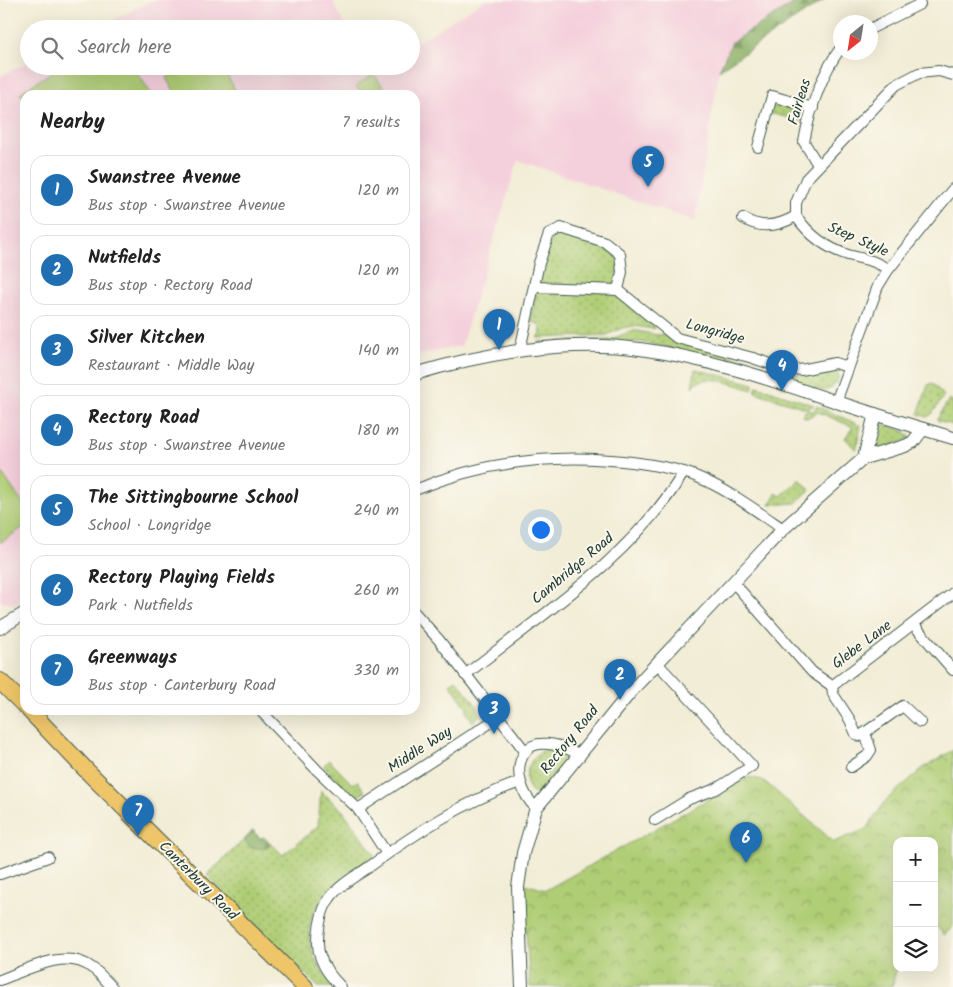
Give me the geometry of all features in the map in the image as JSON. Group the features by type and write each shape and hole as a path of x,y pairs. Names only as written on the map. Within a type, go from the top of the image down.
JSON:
{"main road":[{"path":"0,681 20,701"},
{"name":"Canterbury Road","path":"33,715 89,774 305,987"}],"street":[{"path":"878,25 920,4"},
{"name":"Fairleas","path":"818,165 804,142 823,78 834,60"},
{"path":"743,218 751,223 780,225 796,216 796,203 801,189 818,165 896,85 919,73 939,71 953,75"},
{"path":"758,147 772,96 813,108"},
{"path":"836,402 871,303 888,270 953,189"},
{"name":"Step Style","path":"796,216 803,226 823,244 846,254 878,262 888,270"},
{"path":"520,350 534,286 549,234 560,228 605,242 620,254 622,272 618,290 534,286"},
{"name":"Longridge","path":"618,290 677,338 753,358 779,367 800,370 835,363 848,367"},
{"path":"420,373 520,350 610,346 666,353 720,363 836,402 953,438"},
{"path":"864,458 875,414"},
{"name":"Rectory Road","path":"522,987 518,887 523,853 536,808 580,756 606,720 783,528 864,458 905,446 913,442 923,429"},
{"path":"420,488 479,469 563,458 620,460 684,472 701,478 783,528"},
{"name":"Cambridge Road","path":"465,675 596,572 630,541 668,498 684,472"},
{"name":"Glebe Lane","path":"733,582 812,672 832,686 914,625 953,593"},
{"path":"0,628 20,616"},
{"path":"420,619 439,640 525,751"},
{"path":"914,625 953,670"},
{"path":"654,820 689,799 716,789 752,766 658,663"},
{"path":"832,686 833,694 850,720 856,734 860,736 866,734 903,706 920,722"},
{"path":"265,715 317,770 358,808 387,854"},
{"name":"Middle Way","path":"358,808 499,717"},
{"path":"851,767 867,756 871,750 866,734"},
{"path":"536,808 526,799 520,782 521,764 525,751 533,745 555,744 563,746 580,756"},
{"path":"341,987 328,972 319,955 320,922 330,898 387,854 452,811 491,792 520,782"},
{"path":"0,874 48,858"},
{"path":"0,980 59,959 78,960 92,967 112,987"}],"shaded area":[{"path":"153,0 332,0 342,20 113,20"},
{"path":"485,0 799,0 732,42 719,70 695,221 518,160 461,346 420,355 420,90 20,90 20,600 14,604 0,601 0,76 20,66 20,75 420,75 420,40"}],"green space":[{"path":"799,0 824,0 719,70 732,42"},
{"path":"47,75 139,75 149,90 25,90"},
{"path":"171,75 227,75 235,90 173,90 166,78"},
{"path":"375,75 385,90 359,90 356,86"},
{"path":"774,105 796,107 805,113 802,121 769,113"},
{"path":"561,228 580,233 620,254 615,293 655,327 653,329 634,326 622,328 607,335 537,338 541,334 540,325 530,321 549,234"},
{"path":"633,330 657,335 666,334 785,373 800,374 835,369 839,375 834,386 823,391 721,358 640,342 539,342 610,340"},
{"path":"695,369 754,384 752,390 720,381 704,380 692,387"},
{"path":"932,383 944,396 932,414 927,417 918,414 928,385"},
{"path":"757,386 814,405 808,409 755,392"},
{"path":"949,399 953,401 953,425 937,420"},
{"path":"817,406 861,426 856,450 845,438 853,427 818,412 807,418 802,416 805,411 813,411"},
{"path":"884,424 906,432 911,438 876,452 871,447 877,428"},
{"path":"0,470 20,500 20,529 0,543"},
{"path":"800,479 810,490 796,503 769,505 776,493 781,496"},
{"path":"456,679 477,706 479,716 473,722 466,711 468,709 450,684"},
{"path":"550,748 566,752 569,755 540,795 536,795 530,789 527,782 528,768 537,755"},
{"path":"953,750 953,927 944,935 938,928 938,837 893,837 893,972 896,972 893,984 890,987 530,987 525,919 525,884 546,890 748,777 763,780 834,842 866,829 887,799 922,769"},
{"path":"329,760 352,784 358,781 365,792 356,797 351,795 323,766"},
{"path":"321,791 343,811 374,854 371,862 325,895 314,912 309,935 314,957 327,978 336,987 318,987 207,875 253,831 260,838 264,837 283,855 318,826"},
{"path":"253,830 258,837 271,843 265,849 250,847 245,841"}],"place":[{"name":"The Sittingbourne School","path":"648,187"},
{"name":"Swanstree Avenue","path":"499,350"},
{"name":"Rectory Road","path":"782,391"},
{"name":"Nutfields","path":"620,700"},
{"name":"Silver Kitchen","path":"494,734"},
{"name":"Greenways","path":"138,836"},
{"name":"Rectory Playing Fields","path":"746,863"}]}
